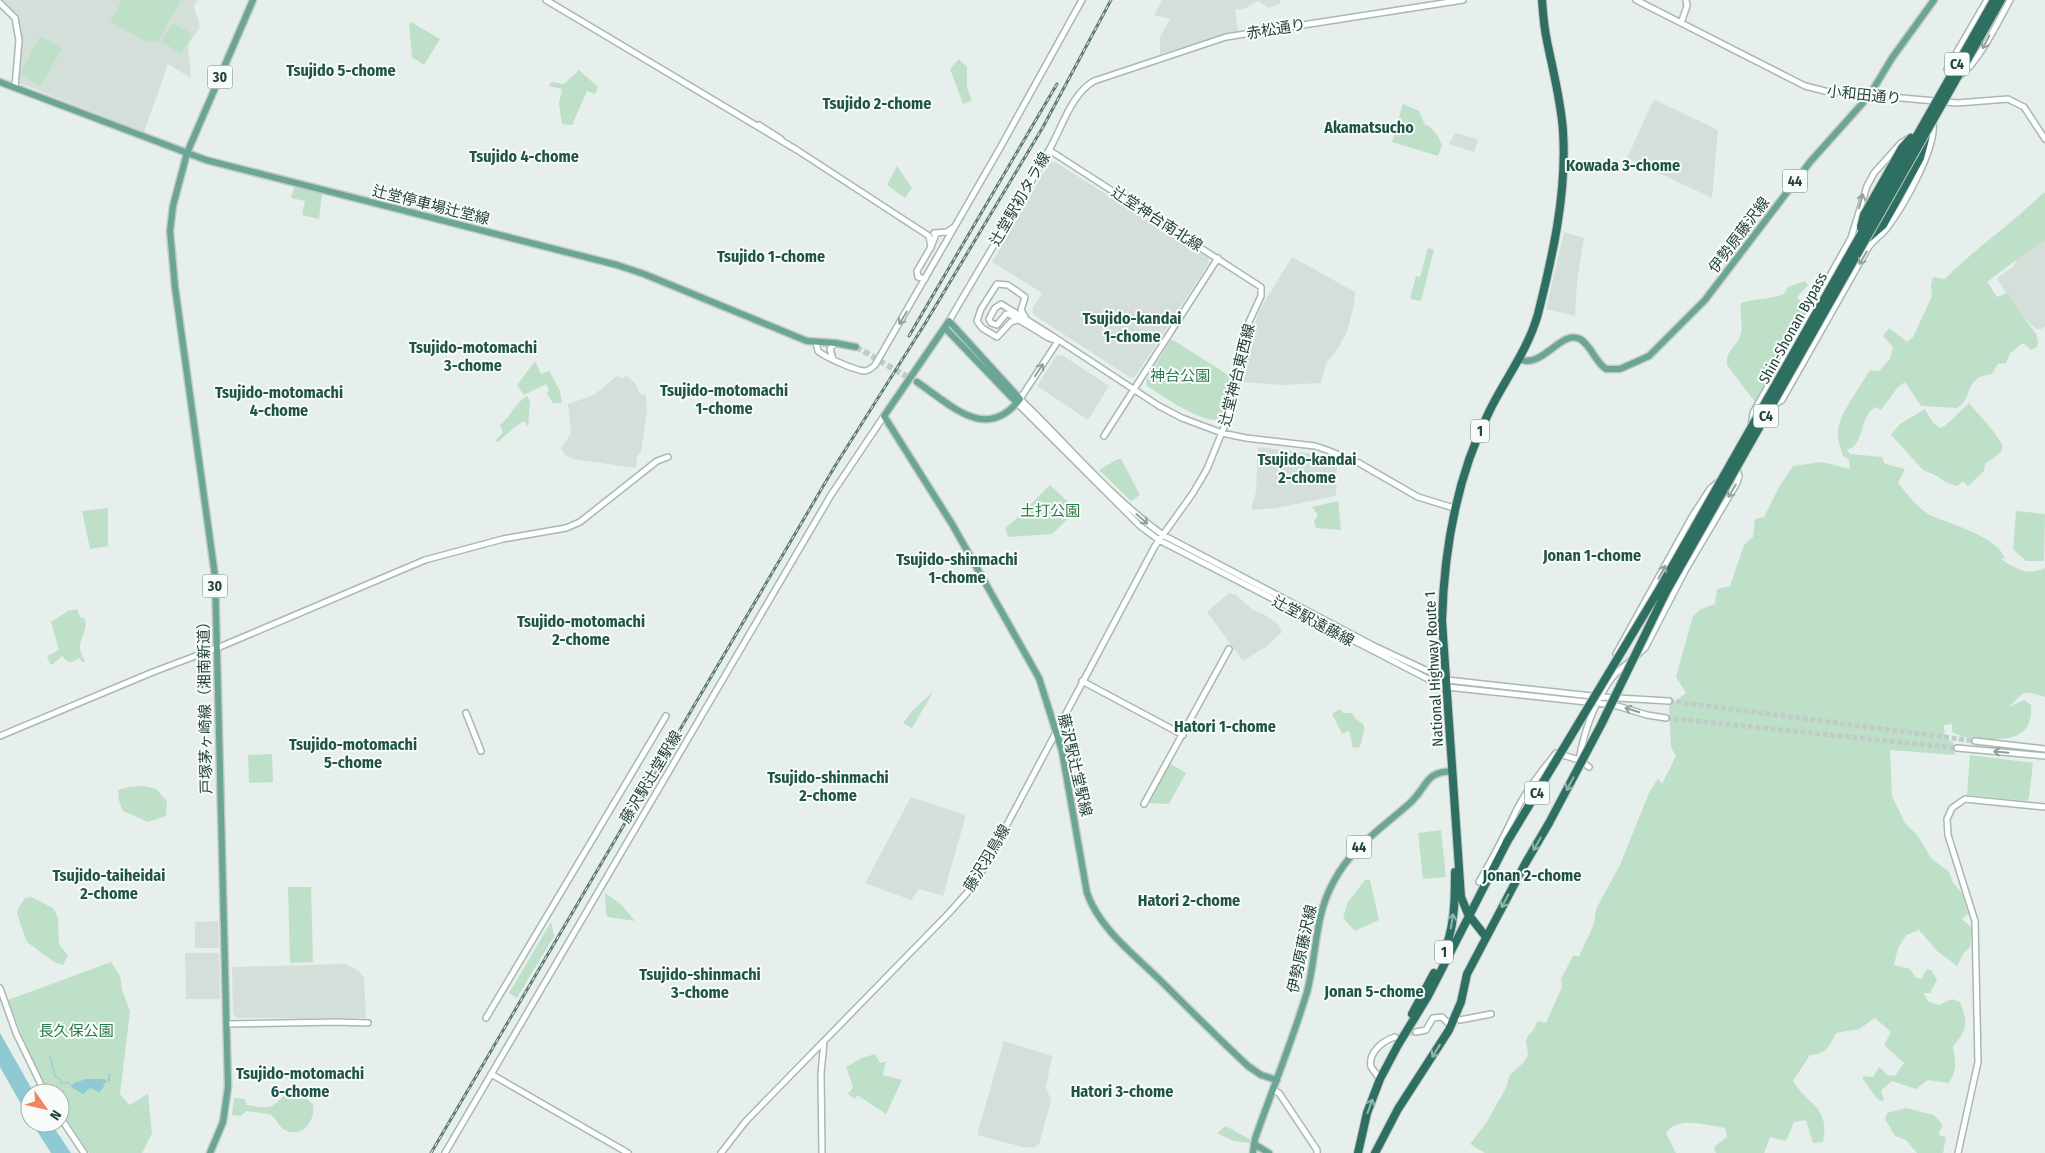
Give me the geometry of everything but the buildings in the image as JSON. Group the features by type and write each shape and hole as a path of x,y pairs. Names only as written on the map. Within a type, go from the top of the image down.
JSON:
{"highway":[{"name":"National Highway Route 1","path":"1486,937 1468,914 1463,903 1442,620 1443,589 1447,541 1462,479 1477,437 1494,402 1519,359 1537,316 1557,229 1562,194 1563,130 1546,38 1542,0"},
{"name":"Shin-Shonan Bypass","path":"1927,127 1994,0"},
{"name":"Shin-Shonan Bypass","path":"1477,896 1506,842 1660,588 2001,0"},
{"path":"1862,239 1864,215 1882,181 1902,148 1927,127"},
{"name":"Shin-Shonan Bypass","path":"1486,937 1601,725 1666,592 1862,239"},
{"name":"National Highway Route 1","path":"1358,1153 1367,1113 1380,1078 1444,952 1449,938 1455,895 1455,855 1458,850"},
{"path":"1462,889 1467,899 1472,900 1477,896"},
{"name":"C4","path":"1468,914 1477,896"},
{"name":"National Highway Route 1","path":"1398,1045 1428,996 1468,914"},
{"name":"1","path":"1375,1153 1398,1109 1449,1030 1461,1002 1467,974 1486,937"}],"main road":[{"name":"戸塚茅ヶ崎線（湘南新道）","path":"210,1153 218,1138 226,1107 227,1024 214,568 171,258 170,231 173,206 187,154 253,0"},
{"name":"伊勢原藤沢線","path":"1519,359 1525,361 1540,358 1565,340 1577,338 1586,344 1598,363 1606,369 1620,369 1649,356 1705,300 1810,162 1869,96 1892,58 1934,0"},
{"name":"辻堂停車場辻堂線","path":"0,82 187,154 617,265 644,274 807,341 856,347"},
{"name":"藤沢駅辻堂駅線","path":"949,321 884,416 952,524 1035,668 1056,729 1075,818 1087,893 1093,907 1103,923 1127,948 1248,1066 1261,1075 1277,1080"},
{"path":"949,321 1019,401"},
{"path":"945,328 1019,401"},
{"path":"917,382 966,414 977,419 992,420 1005,416 1019,401"},
{"name":"伊勢原藤沢線","path":"1253,1153 1254,1144 1307,991 1319,918 1333,882 1357,848 1412,801 1432,776 1441,772 1453,771"},
{"path":"1254,1144 1269,1153"}],"street":[{"path":"546,0 746,120 768,130 790,146 926,232 931,239 931,247"},
{"path":"816,342 818,351 833,359 866,371 875,365 922,287 1082,0"},
{"name":"赤松通り","path":"1094,81 1226,37 1463,0"},
{"path":"1636,0 1681,23 1687,6 1686,0"},
{"path":"1951,82 1947,69 1986,0"},
{"path":"1612,678 1611,663 1693,515 1710,489 1721,480 1752,425 1751,417 1759,402 1851,238 1862,195 1870,179 1901,143 1908,138 1918,135 1927,127 1951,82 1969,69 2010,0"},
{"path":"0,3 15,18 19,40 15,87"},
{"name":"小和田通り","path":"1681,23 1804,86 1818,90 1938,104 1998,98 2012,100 2020,104 2027,111 2034,125 2045,139"},
{"path":"1955,54 1956,63 1965,69 1969,69"},
{"name":"辻堂駅初タラ線","path":"949,321 1049,150 1081,90 1094,81"},
{"path":"1579,760 1582,738 1597,703 1612,678 1644,648 1682,575 1737,483 1739,476 1735,462 1764,410 1782,400 1868,248 1886,229 1926,160 1927,127"},
{"name":"辻堂神台南北線","path":"1049,150 1259,284 1262,290"},
{"path":"926,232 938,233 954,227"},
{"path":"938,233 948,238"},
{"path":"925,279 918,277 916,271 938,233"},
{"path":"1104,436 1218,258"},
{"path":"1018,320 1011,322 997,337 994,337 977,321 981,309 997,284 1008,285 1025,297 1021,310 1026,319"},
{"name":"辻堂神台東西線","path":"1163,535 1193,493 1213,457 1236,383 1241,349 1249,322 1262,290"},
{"path":"1058,341 1006,314 999,324 991,324 989,319 995,308 1001,304 1134,390 1182,418 1222,433 1246,438 1315,446 1328,450 1359,463 1418,496 1454,508"},
{"path":"1019,401 1058,341"},
{"path":"833,359 830,349 835,343"},
{"name":"辻堂駅遠藤線","path":"1019,401 1144,521 1163,535 1447,684 1669,701"},
{"name":"辻堂駅遠藤線","path":"1019,401 1133,520 1159,540 1358,644 1447,684 1614,704 1647,715 1666,718"},
{"path":"1759,402 1768,408"},
{"name":"藤沢駅辻堂駅線","path":"444,1153 831,495 884,416"},
{"path":"0,736 153,672 217,648 425,560 503,539 566,528 580,522 658,461 668,457"},
{"name":"藤沢羽鳥線","path":"721,1153 746,1121 974,885 1056,729 1163,535"},
{"path":"1144,804 1229,649"},
{"path":"1082,681 1183,735"},
{"path":"466,713 481,751"},
{"path":"486,1018 666,716"},
{"path":"1976,741 2045,749"},
{"path":"1957,748 2045,756"},
{"path":"1479,882 1500,846 1515,813 1538,775 1556,753 1579,760 1589,767"},
{"path":"1958,1153 1978,1062 1975,921 1948,834 1947,819 1952,808 1965,799 2045,807"},
{"path":"0,988 20,1041 40,1083"},
{"path":"1460,1020 1491,1014"},
{"path":"1416,1032 1426,1030 1433,1018 1442,1018 1448,1023"},
{"path":"227,1024 368,1023"},
{"path":"1380,1078 1371,1067 1371,1058 1382,1044 1395,1037"},
{"path":"822,1153 821,1074 824,1041"},
{"path":"491,1074 628,1153"},
{"path":"1274,1090 1280,1093 1317,1150 1317,1153"},
{"path":"70,1132 84,1153"}],"shaded area":[{"path":"0,0 198,0 194,6 200,27 188,45 191,78 168,64 144,132 17,82 21,40 18,18"},
{"path":"1162,0 1280,0 1281,3 1269,8 1258,1 1246,8 1235,10 1238,31 1160,54 1160,37 1170,19 1154,15"},
{"path":"1655,100 1718,130 1712,198 1627,158"},
{"path":"1455,133 1478,139 1474,152 1449,144"},
{"path":"1055,162 1208,258 1209,263 1135,377 1131,378 1034,315 1032,309 1042,293 992,262 1049,164"},
{"path":"1564,232 1584,238 1577,282 1575,316 1546,309"},
{"path":"2045,240 2045,326 2042,329 2036,329 2017,310 1998,277 2014,266 2017,259 2027,250"},
{"path":"1292,257 1355,292 1354,305 1347,332 1337,350 1326,363 1321,383 1282,385 1242,382 1247,348 1259,311"},
{"path":"1062,355 1109,386 1088,420 1037,386 1056,356"},
{"path":"617,376 621,378 627,376 636,384 639,393 646,395 647,411 641,452 637,457 636,468 573,459 565,455 561,449 571,433 568,404 594,395"},
{"path":"1258,447 1314,454 1337,460 1336,496 1276,508 1251,510 1256,492"},
{"path":"1229,593 1235,594 1252,609 1278,624 1282,632 1267,646 1243,661 1207,612"},
{"path":"911,797 966,815 943,896 919,889 911,900 865,883"},
{"path":"218,921 219,948 195,948 195,922"},
{"path":"185,953 219,953 220,999 186,999"},
{"path":"345,964 359,971 364,978 366,1018 237,1018 233,1014 232,967"},
{"path":"1004,1041 1052,1056 1046,1087 1051,1101 1039,1144 1035,1147 1023,1147 977,1135"}],"green space":[{"path":"122,0 181,0 158,42 147,42 110,22"},
{"path":"411,22 440,39 424,65 412,57 409,24"},
{"path":"173,23 192,34 181,54 161,41"},
{"path":"40,36 62,48 41,86 20,74"},
{"path":"959,59 967,67 967,88 972,100 963,104 950,69"},
{"path":"579,70 598,87 595,94 587,91 572,125 562,124 559,103 562,89 549,86 551,82 564,84"},
{"path":"1403,104 1419,111 1425,125 1429,126 1438,136 1442,145 1438,156 1392,142"},
{"path":"897,166 912,188 905,198 887,185"},
{"path":"295,184 322,192 319,219 302,215 305,201 291,198"},
{"path":"2045,193 2045,241 2028,251 1987,282 1997,297 2007,293 2036,334 2037,347 2031,350 2023,343 2010,353 2006,363 1998,364 1992,374 1977,379 1971,386 1964,402 1957,408 1921,406 1905,382 1898,387 1881,410 1875,407 1870,412 1857,443 1847,450 1850,454 1882,457 1885,464 1905,469 1898,483 1918,506 1932,516 1973,532 1993,544 2005,558 2001,559 2012,566 2027,571 2045,568 2045,697 2025,693 2009,707 2024,700 2031,705 2029,723 2025,729 2021,733 2007,738 1990,739 1966,737 1952,732 1952,724 1944,725 1945,739 1953,742 1955,755 1890,750 1892,796 1905,823 1918,836 1931,858 1949,872 1953,883 1962,893 1968,914 1962,919 1972,928 1970,947 1963,954 1957,966 1937,951 1919,930 1906,935 1898,948 1894,965 1910,969 1915,977 1921,979 1927,969 1931,970 1937,980 1930,993 1923,993 1929,1002 1939,1005 1952,999 1960,1002 1965,1026 1962,1035 1953,1046 1955,1069 1952,1078 1949,1083 1928,1080 1916,1089 1892,1081 1881,1090 1884,1100 1880,1101 1863,1080 1863,1076 1873,1077 1879,1067 1888,1075 1895,1076 1904,1063 1884,1045 1891,1032 1875,1018 1859,1029 1836,1033 1826,1049 1820,1053 1810,1055 1793,1081 1821,1114 1824,1121 1823,1142 1813,1143 1806,1120 1794,1122 1786,1141 1770,1137 1764,1153 1716,1153 1714,1147 1727,1137 1725,1128 1685,1123 1678,1124 1666,1133 1676,1153 1485,1153 1470,1144 1486,1123 1506,1088 1510,1075 1524,1062 1528,1055 1526,1040 1529,1034 1538,1021 1546,1023 1562,987 1561,979 1573,956 1579,956 1594,924 1596,909 1620,865 1649,793 1658,778 1662,784 1676,756 1671,747 1669,705 1686,693 1676,677 1693,616 1701,609 1715,604 1717,589 1730,586 1744,545 1753,537 1755,519 1764,517 1779,487 1793,466 1822,462 1850,469 1849,459 1843,456 1839,441 1839,425 1846,409 1870,370 1879,371 1890,359 1893,347 1883,336 1889,328 1907,342 1913,337 1932,296 1931,285 1933,277 1945,279"},
{"path":"1428,248 1434,250 1421,301 1410,299 1416,276 1420,277"},
{"path":"1805,281 1808,285 1797,297 1801,302 1811,305 1755,402 1727,365 1729,353 1741,332 1741,303 1779,296 1784,294 1788,287"},
{"name":"神台公園","path":"1173,340 1230,376 1222,414 1216,420 1200,417 1147,386 1146,380 1170,341"},
{"path":"535,361 541,374 549,371 560,391 562,403 553,403 547,394 549,389 546,384 524,395 517,385"},
{"path":"527,396 530,401 528,427 524,421 498,442 495,441 503,432 500,425 519,402"},
{"path":"1969,403 1994,432 2003,446 2001,452 1985,464 1984,471 1968,486 1963,481 1957,486 1952,485 1924,471 1891,435 1900,424 1925,409 1933,423 1940,428 1945,426"},
{"path":"1121,459 1140,495 1131,501 1099,470"},
{"name":"土打公園","path":"1050,485 1077,510 1052,534 1008,537 1005,528"},
{"path":"1338,501 1341,530 1316,528 1314,522 1318,515 1312,507"},
{"path":"108,508 108,546 90,549 82,511"},
{"path":"2016,511 2045,514 2044,561 2026,561 2013,549"},
{"path":"77,609 80,617 85,619 86,625 80,643 81,654 85,661 83,663 79,658 68,662 62,656 53,664 50,664 47,656 59,650 51,622 68,611"},
{"path":"933,692 912,728 903,723 914,709"},
{"path":"1340,709 1343,713 1352,713 1364,725 1360,747 1353,748 1349,731 1342,734 1332,714"},
{"path":"272,754 273,782 249,783 248,755"},
{"path":"1970,755 2033,763 2029,798 2027,801 1967,795"},
{"path":"1169,763 1186,773 1169,804 1149,803"},
{"path":"144,786 156,789 167,801 166,816 148,822 123,811 119,801 118,790"},
{"path":"1441,830 1446,877 1423,879 1418,833"},
{"path":"1365,880 1370,880 1379,920 1355,931 1343,918 1348,902"},
{"path":"288,887 311,887 313,962 290,963"},
{"path":"605,893 621,904 635,921 608,917 606,914"},
{"path":"31,897 53,908 58,918 59,944 68,956 63,965 54,962 27,942 17,914 25,898"},
{"path":"551,922 554,936 517,998 509,993"},
{"name":"長久保公園","path":"111,962 120,976 122,990 130,1011 120,1094 129,1105 148,1094 152,1133 142,1153 89,1153 70,1124 70,1083 45,1083 27,1047 8,1000"},
{"path":"875,1054 880,1063 887,1061 883,1075 902,1080 886,1114 857,1095 855,1099 848,1094 853,1087 846,1067 862,1058"},
{"path":"292,1092 303,1094 313,1105 312,1117 306,1128 301,1131 289,1132 283,1129 269,1114 246,1111 241,1116 232,1115 234,1098 244,1099 247,1105 267,1107 272,1106 286,1094"},
{"path":"1906,1108 1934,1115 1943,1125 1938,1135 1946,1137 1943,1153 1917,1153 1906,1140 1895,1136 1885,1119 1887,1113"},
{"path":"1226,1126 1251,1140 1250,1143 1233,1141 1217,1133"}],"water":[{"path":"0,1033 28,1083 20,1083 20,1102 0,1067"},
{"path":"86,1079 105,1079 107,1082 103,1084 104,1087 99,1092 90,1088 83,1094 71,1087 74,1083"},
{"path":"38,1133 58,1133 71,1153 51,1153"}],"waterway":[{"path":"50,1056 55,1076 60,1079 61,1083 69,1083 72,1086"}],"tunnel":[{"path":"856,347 913,380"},
{"path":"1669,701 1975,741"},
{"path":"1666,718 1957,748"},
{"path":"1395,1037 1416,1032"}],"railway":[{"path":"431,1153 835,466 926,322 1043,127 1111,0"},
{"path":"909,336 1057,84"}],"district":[{"name":"Tsujido 5-chome","path":"341,70"},
{"name":"Tsujido 2-chome","path":"877,103"},
{"name":"Akamatsucho","path":"1369,127"},
{"name":"Tsujido 4-chome","path":"524,156"},
{"name":"Kowada 3-chome","path":"1623,165"},
{"name":"Tsujido 1-chome","path":"771,256"},
{"name":"Tsujido-kandai 1-chome","path":"1132,327"},
{"name":"Tsujido-motomachi 3-chome","path":"473,356"},
{"name":"Tsujido-motomachi 1-chome","path":"724,399"},
{"name":"Tsujido-motomachi 4-chome","path":"279,401"},
{"name":"Tsujido-kandai 2-chome","path":"1307,468"},
{"name":"Jonan 1-chome","path":"1592,555"},
{"name":"Tsujido-shinmachi 1-chome","path":"957,568"},
{"name":"Tsujido-motomachi 2-chome","path":"581,630"},
{"name":"Hatori 1-chome","path":"1225,726"},
{"name":"Tsujido-motomachi 5-chome","path":"353,753"},
{"name":"Tsujido-shinmachi 2-chome","path":"828,786"},
{"name":"Jonan 2-chome","path":"1532,875"},
{"name":"Tsujido-taiheidai 2-chome","path":"109,884"},
{"name":"Hatori 2-chome","path":"1189,900"},
{"name":"Tsujido-shinmachi 3-chome","path":"700,983"},
{"name":"Jonan 5-chome","path":"1374,991"},
{"name":"Tsujido-motomachi 6-chome","path":"300,1082"},
{"name":"Hatori 3-chome","path":"1122,1091"}]}
